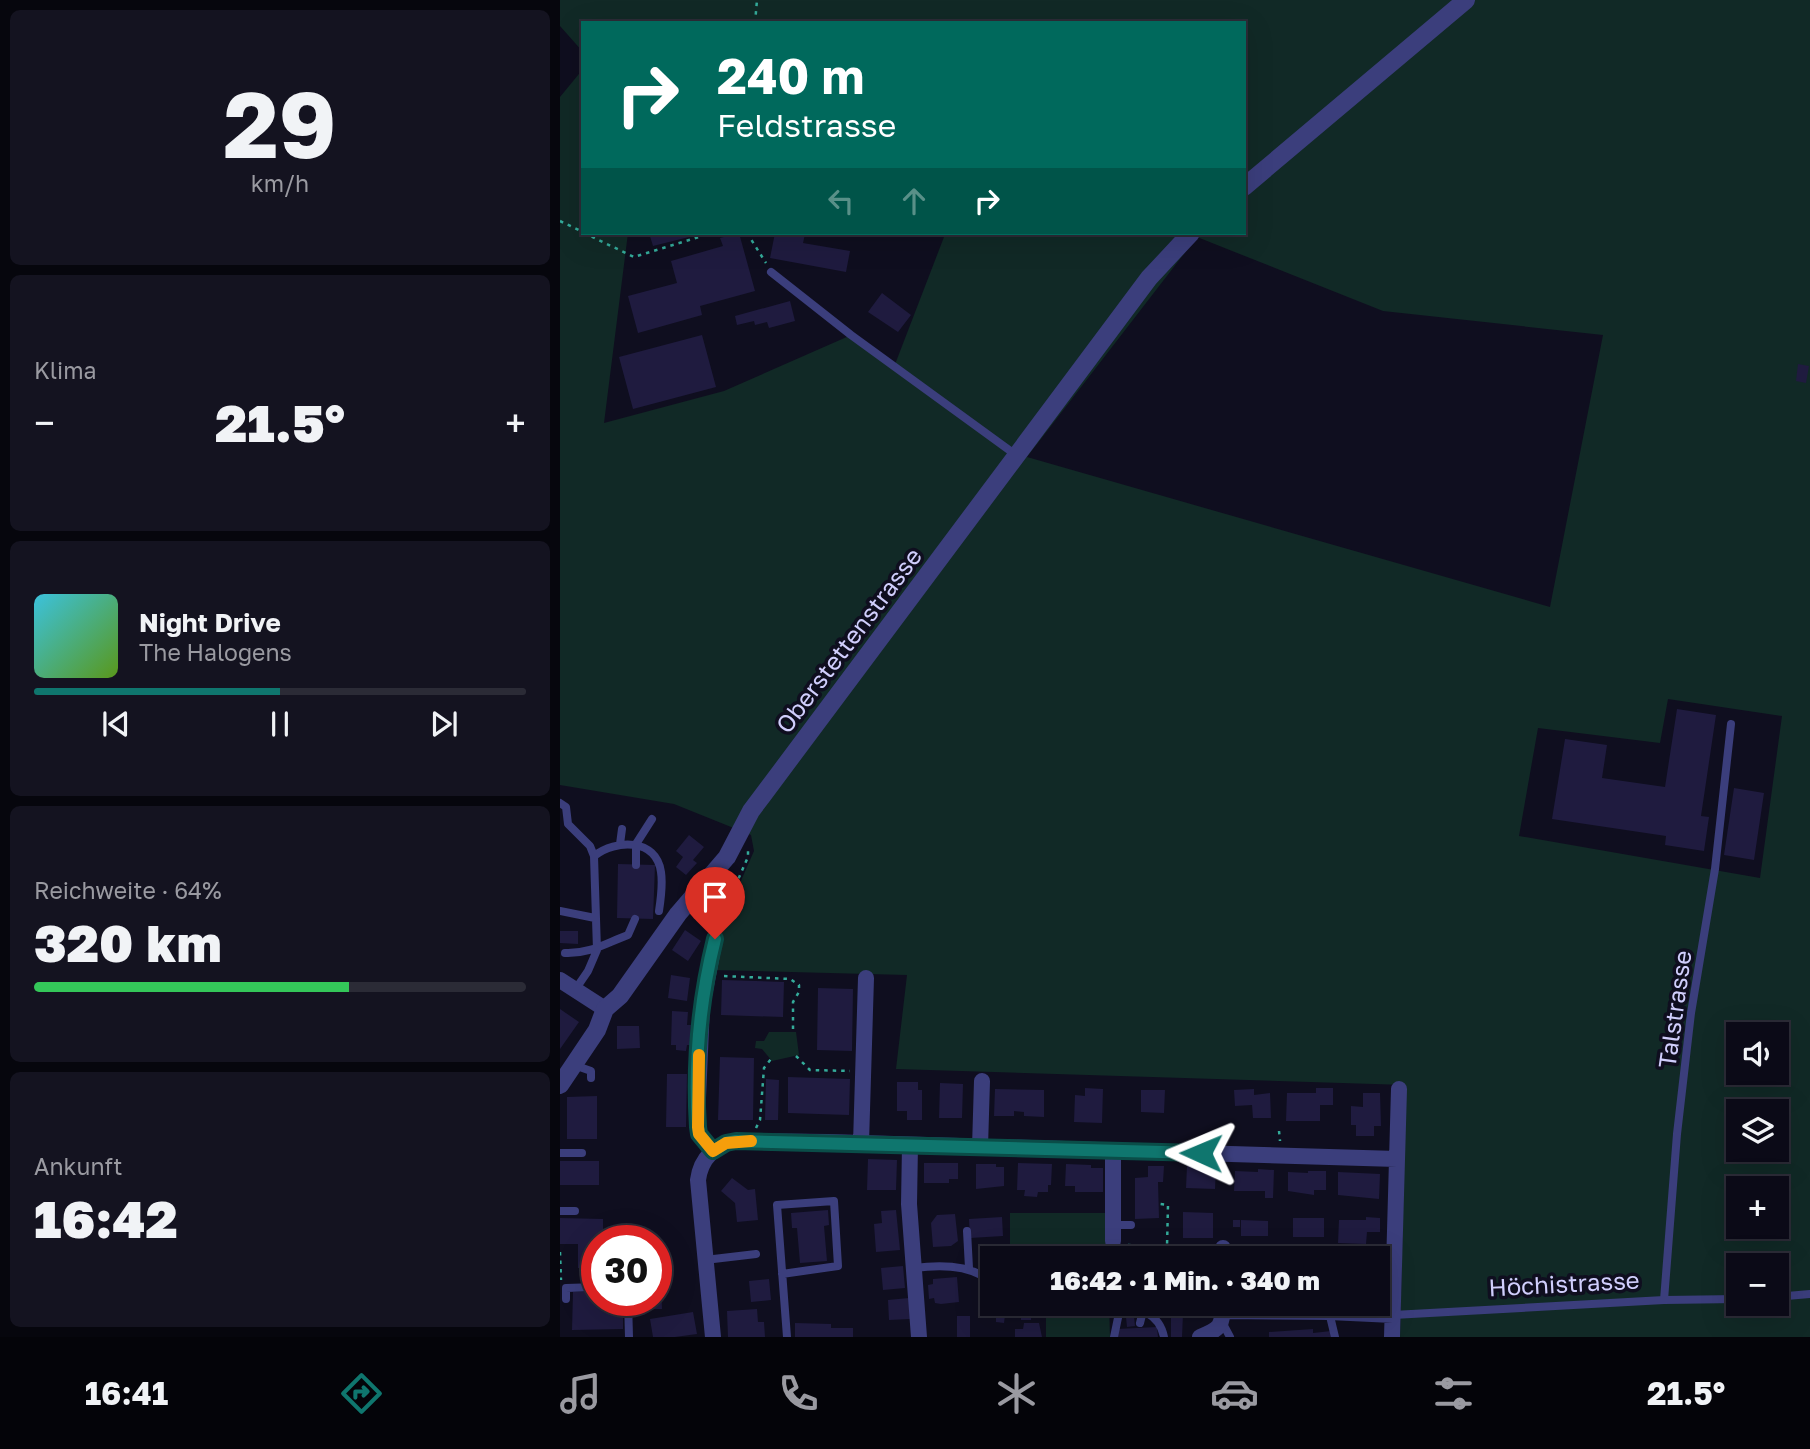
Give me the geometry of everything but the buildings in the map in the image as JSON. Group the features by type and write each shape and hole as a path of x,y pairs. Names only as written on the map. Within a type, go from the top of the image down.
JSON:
{"street":[{"path":"1246,185 1466,0"},
{"name":"Oberstettenstrasse","path":"560,1085 597,1030 605,1009 620,996 673,921 727,857 751,811 1149,278 1189,235"},
{"path":"713,1151 699,1134 697,1121 702,1006 715,939"},
{"path":"861,1143 866,978"},
{"path":"560,980 605,1009"},
{"path":"980,1147 982,1081"},
{"path":"1392,1337 1399,1089"},
{"path":"713,1337 698,1180 702,1163 713,1151 726,1143 736,1141 793,1147 861,1143 910,1144 1397,1158"},
{"path":"910,1144 909,1204 919,1337"},
{"path":"1113,1150 1118,1237"},
{"path":"1200,1337 1223,1321 1264,1316"}],"lane":[{"path":"771,272 851,335 1016,455"},
{"name":"Talstrasse","path":"1664,1300 1677,1133 1691,1013 1715,869 1731,724"},
{"path":"560,803 566,807 568,824 590,846 594,856 597,950 588,971 575,990"},
{"path":"636,865 636,844 652,819"},
{"path":"620,844 622,829"},
{"path":"594,856 620,844 636,844 654,854 661,869 659,911"},
{"path":"560,911 595,918"},
{"path":"565,953 580,954 597,950 628,935 635,919"},
{"path":"574,1065 591,1071 591,1078"},
{"path":"560,1153 582,1153"},
{"path":"782,1273 838,1266 834,1200 776,1205 787,1337"},
{"path":"560,1210 575,1211"},
{"path":"1118,1237 1131,1226"},
{"path":"967,1231 969,1268"},
{"path":"705,1260 756,1254"},
{"path":"914,1268 931,1265 969,1268 980,1274"},
{"path":"566,1299 566,1288 581,1288"},
{"path":"1789,1296 1810,1294"},
{"name":"Höchistrasse","path":"1393,1315 1664,1300 1726,1299"},
{"path":"628,1316 629,1337"},
{"path":"1114,1337 1118,1316"},
{"path":"1140,1323 1142,1316"},
{"path":"1154,1316 1164,1337"},
{"path":"1331,1316 1335,1337"}],"path":[{"path":"755,21 757,0"},
{"path":"560,221 581,231"},
{"path":"590,235 634,257 706,235"},
{"path":"748,235 771,272"},
{"path":"715,939 725,907 750,853 744,848"},
{"path":"706,976 790,979 799,985 799,992 793,1002 793,1032"},
{"path":"796,1056 810,1070 863,1071"},
{"path":"753,1134 760,1120 764,1068 771,1059"},
{"path":"1118,1237 1167,1247 1168,1205 1160,1204"},
{"path":"560,1252 561,1281"}],"green space":[{"path":"560,0 1810,0 1810,1337 1400,1337 1406,1085 896,1069 907,975 711,970 726,915 754,851 751,835 674,804 560,785 560,97 581,71 581,235 628,235 604,423 724,391 849,336 894,367 944,237 936,235 1246,235 1246,21 581,21 581,50 560,26","holes":["1197,237 1383,311 1603,335 1550,607 1027,457","1668,699 1782,716 1760,878 1519,836 1538,728 1660,743"]},
{"path":"769,1032 796,1032 799,1055 772,1061 762,1049 755,1048 756,1041 764,1041"},
{"path":"1010,1213 1108,1213 1109,1246 1010,1246"},
{"path":"1046,1316 1109,1316 1110,1337 1046,1337"}],"slow traffic":[{"path":"699,1055 699,1134 713,1151 726,1143 751,1141"}],"route":[{"path":"715,939 702,1006 698,1082 699,1134 713,1151 726,1143 736,1141 1201,1153"}]}
